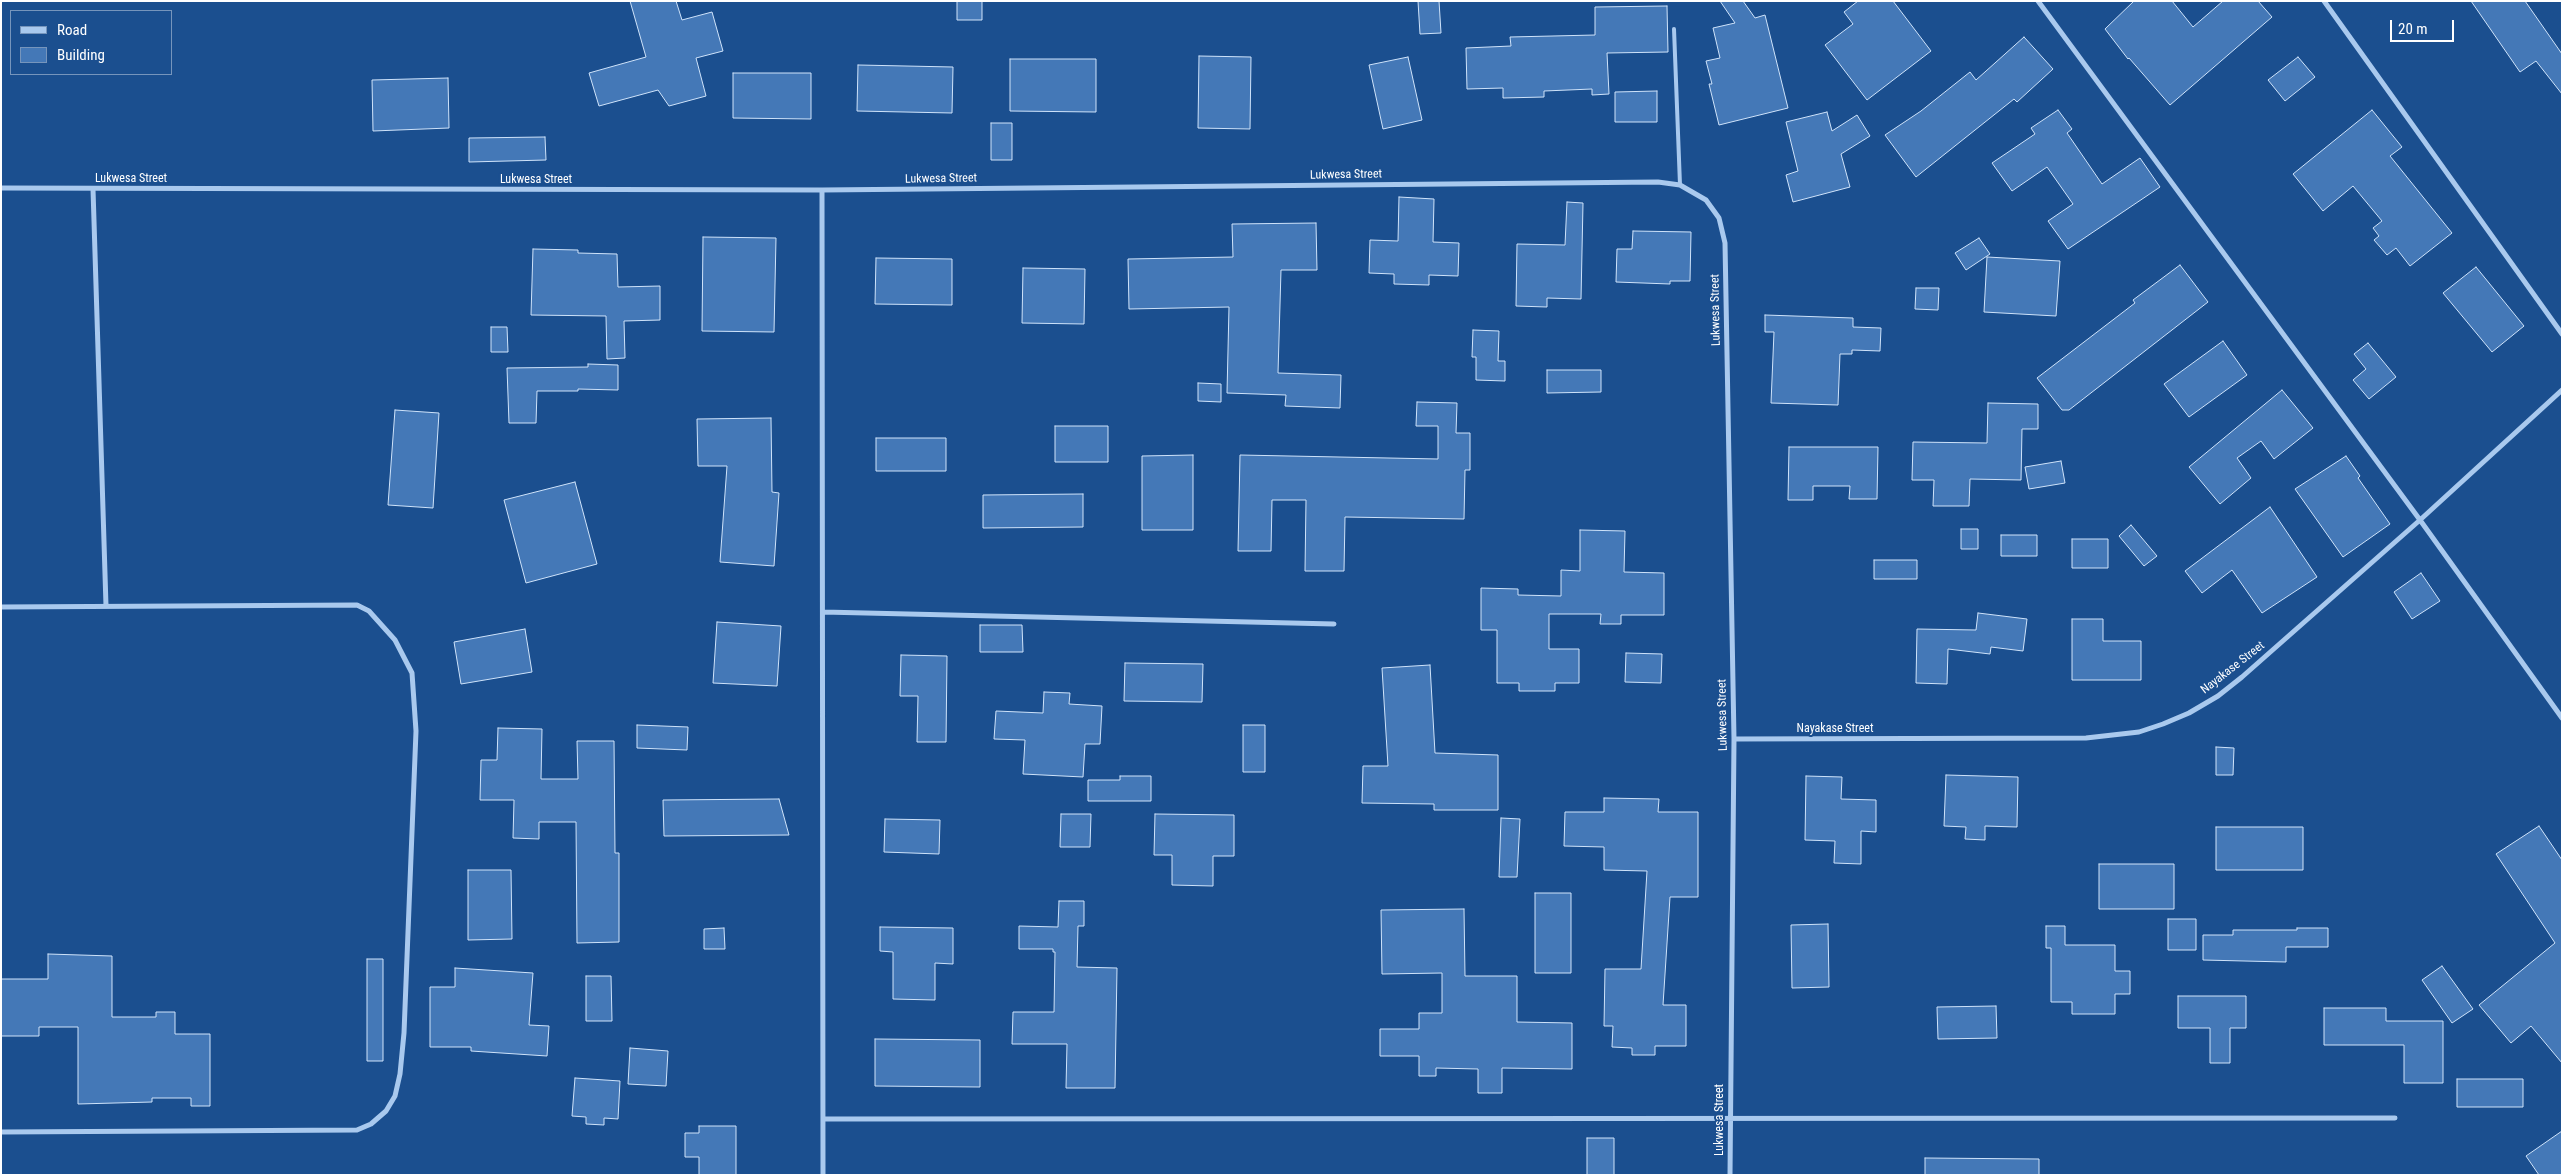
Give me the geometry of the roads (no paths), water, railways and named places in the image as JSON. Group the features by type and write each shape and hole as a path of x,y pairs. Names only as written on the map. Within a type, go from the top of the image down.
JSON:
{"street":[{"path":"2038,1 2420,520 2562,718"},
{"path":"2324,1 2562,334"},
{"name":"Lukwesa Street","path":"1,188 822,190 1658,182 1680,185 1706,200 1719,218 1725,243 1734,739 1730,1175"},
{"path":"93,189 106,606"},
{"path":"822,190 823,1175"},
{"name":"Nayakase Street","path":"1734,739 2086,738 2139,732 2189,713 2218,696 2420,520 2562,390"},
{"path":"1,607 357,605 369,611 394,640 412,673 416,731 400,1074 395,1096 386,1111 371,1124 357,1130 1,1132"},
{"path":"823,612 1334,624"},
{"path":"823,1119 2395,1118"}],"lane":[{"path":"1674,28 1680,185"}]}
